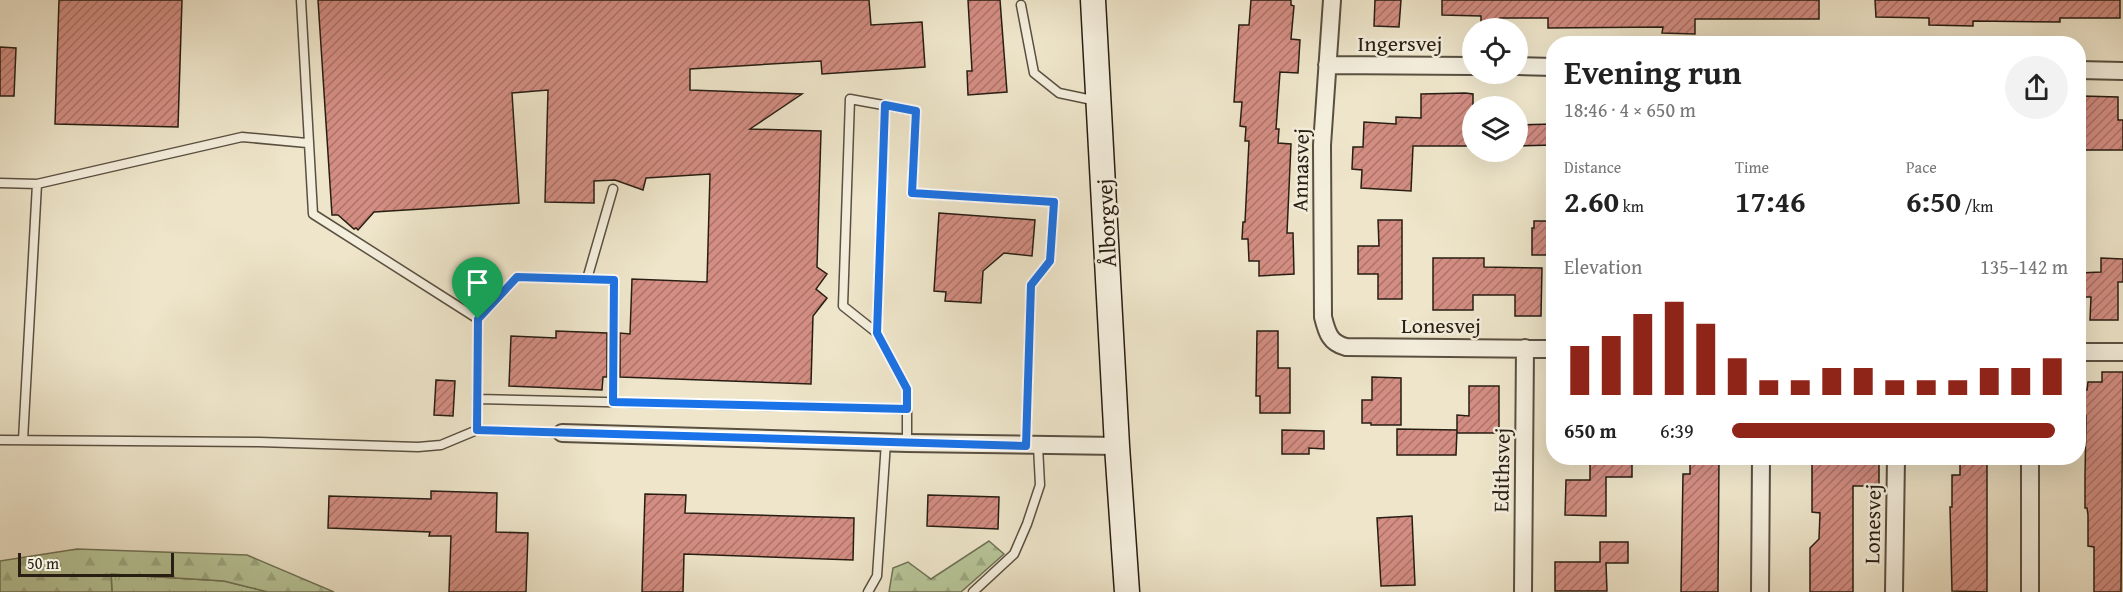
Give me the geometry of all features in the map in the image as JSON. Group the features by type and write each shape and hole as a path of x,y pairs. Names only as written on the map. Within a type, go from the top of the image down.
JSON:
{"main road":[{"name":"Ålborgvej","path":"1093,0 1126,592"}],"street":[{"name":"Annasvej","path":"1330,339 1323,317 1321,234 1322,145 1332,0"},
{"name":"Ingersvej","path":"1327,65 1462,66"},
{"path":"1528,66 1546,67"},
{"path":"2086,70 2123,71"},
{"name":"Lonesvej","path":"1330,339 1337,345 1346,347 1546,349"},
{"name":"Edithsvej","path":"1523,592 1525,348"},
{"path":"2086,352 2123,352"},
{"path":"562,433 1032,446 1117,446"},
{"path":"1760,592 1761,465"},
{"name":"Lonesvej","path":"1894,592 1896,465"},
{"path":"2030,465 2030,592"}],"lane":[{"path":"301,0 313,214 478,319"},
{"path":"1021,4 1034,73 1059,93 1100,101"},
{"path":"907,443 907,389 877,333 843,306 850,99 916,111 912,193 1054,202 1050,261 1031,285 1032,446 1040,484 1014,554 973,592"},
{"path":"877,333 885,105"},
{"path":"0,183 37,184 242,137 308,143"},
{"path":"23,440 37,184"},
{"path":"587,279 612,189"},
{"path":"477,430 478,319 517,277 614,280 613,402"},
{"path":"477,399 907,409"},
{"path":"0,440 259,442 418,447 441,445 477,430 562,433"},
{"path":"867,592 877,576 886,442"}],"green space":[{"path":"989,541 1004,554 961,592 889,592 893,568 908,562 931,579"},
{"path":"77,549 247,555 334,592 268,592 224,581 111,574 112,592 0,592 0,561"},
{"path":"111,574 224,581 268,592 112,592"}],"building":[{"path":"59,0 182,0 178,127 55,124"},
{"path":"318,0 869,0 871,25 922,22 925,67 822,74 821,61 690,69 690,90 802,94 750,129 821,131 817,267 827,274 816,289 827,298 813,316 811,384 620,377 620,333 630,334 632,279 707,282 710,174 646,178 643,190 615,180 594,181 594,203 545,202 548,90 512,93 519,203 374,212 358,230 338,215 332,215"},
{"path":"968,0 1000,0 1007,92 968,95 967,71 972,71"},
{"path":"1251,0 1291,0 1291,5 1294,6 1291,39 1300,40 1298,73 1280,72 1276,129 1279,129 1278,143 1291,144 1287,233 1293,233 1294,274 1259,276 1259,261 1249,261 1248,239 1242,239 1249,141 1245,141 1246,127 1240,126 1242,102 1234,102 1239,25 1249,25"},
{"path":"1375,0 1401,0 1399,27 1374,26"},
{"path":"1442,0 1819,0 1819,19 1695,19 1695,34 1662,33 1663,27 1548,28 1548,18 1481,18 1481,16 1442,15"},
{"path":"1875,0 2120,0 2120,18 2060,18 2060,22 1973,21 1973,26 1929,25 1929,18 1876,17"},
{"path":"0,47 16,48 14,96 0,96"},
{"path":"1421,94 1473,94 1473,96 1462,96 1462,146 1413,146 1411,191 1361,188 1362,170 1352,169 1353,147 1363,147 1364,122 1396,124 1396,117 1421,118"},
{"path":"2086,96 2118,97 2118,120 2123,120 2123,150 2086,150"},
{"path":"1546,124 1546,145 1528,146 1528,125"},
{"path":"939,213 1035,220 1032,256 1004,253 983,271 981,303 945,301 946,292 934,291"},
{"path":"1378,220 1402,220 1402,299 1378,299 1378,274 1358,274 1358,246 1379,246"},
{"path":"1534,221 1546,221 1546,255 1532,255 1532,228 1534,228"},
{"path":"1433,258 1484,258 1484,267 1542,268 1541,316 1515,316 1515,295 1473,295 1473,310 1433,310"},
{"path":"2101,258 2123,259 2123,282 2118,282 2118,320 2090,320 2091,297 2086,297 2086,273 2101,272"},
{"path":"556,331 607,333 607,377 603,377 602,390 509,386 511,336 556,338"},
{"path":"1257,331 1278,331 1278,368 1290,368 1290,413 1260,413 1260,396 1256,396"},
{"path":"2102,372 2123,372 2121,592 2094,592 2094,547 2088,546 2088,515 2087,508 2085,508 2086,390 2088,382 2102,382"},
{"path":"1372,377 1401,378 1401,425 1362,423 1362,400 1372,400"},
{"path":"436,380 455,381 453,416 434,415"},
{"path":"1469,386 1499,386 1499,433 1457,433 1457,415 1469,416"},
{"path":"1397,429 1457,430 1456,455 1397,455"},
{"path":"1282,430 1324,431 1324,449 1309,448 1309,454 1282,454"},
{"path":"1590,465 1632,465 1632,477 1606,477 1606,516 1565,515 1566,480 1590,480"},
{"path":"1690,465 1719,465 1718,592 1681,592 1683,474 1690,474"},
{"path":"1812,465 1879,465 1879,486 1853,486 1853,592 1810,592 1810,548 1819,539 1820,513 1812,512"},
{"path":"1960,465 1987,465 1987,592 1952,591 1950,507 1952,507 1952,475 1960,475"},
{"path":"431,491 497,493 496,532 528,533 526,592 449,592 451,536 429,536 430,532 328,528 329,496 431,499"},
{"path":"645,494 686,495 685,513 854,518 853,560 684,554 683,592 642,592"},
{"path":"928,495 999,497 998,529 927,526"},
{"path":"1412,516 1415,585 1381,586 1377,518"},
{"path":"1600,542 1628,542 1628,563 1606,563 1607,591 1555,591 1555,562 1600,562"}],"route":[{"path":"885,105 916,111 912,193 1054,202 1050,261 1031,285 1026,446 477,430 478,319 517,277 614,280 613,402 907,409 907,389 877,333 885,105"}]}
